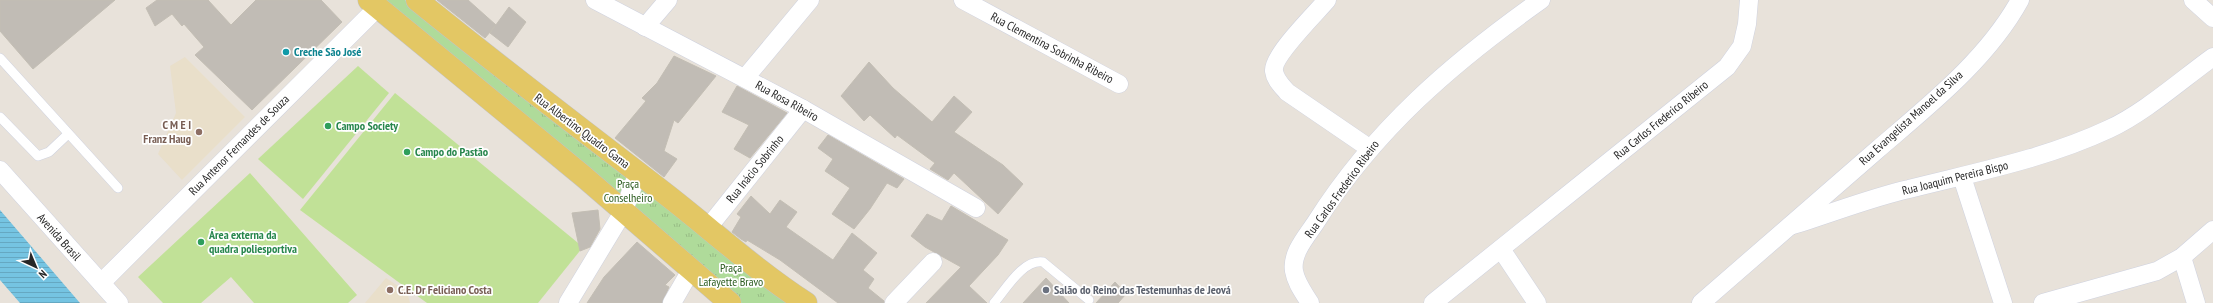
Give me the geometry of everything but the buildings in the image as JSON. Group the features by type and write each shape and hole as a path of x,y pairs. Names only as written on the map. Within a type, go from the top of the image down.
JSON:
{"main road":[{"name":"Rua Albertino Quadro Gama","path":"417,0 530,91 638,173 707,229 806,303"},
{"path":"373,4 577,171 730,303"}],"street":[{"name":"Rua Rosa Ribeiro","path":"594,0 803,109 976,208"},
{"path":"645,27 668,0"},
{"path":"745,78 810,0"},
{"name":"Rua Clementina Sobrinha Ribeiro","path":"963,0 1119,84"},
{"path":"1327,0 1277,58 1274,70 1278,82 1287,92 1369,148"},
{"name":"Rua Carlos Frederico Ribeiro","path":"1310,303 1300,287 1294,270 1297,251 1325,208 1369,148 1425,91 1493,34 1541,0"},
{"name":"Rua Carlos Frederico Ribeiro","path":"1433,303 1727,67 1742,46 1748,24 1749,0"},
{"name":"Rua Evangelista Manoel da Silva","path":"1790,226 1935,99 1974,60 2005,24 2020,0"},
{"path":"2193,0 2213,18"},
{"name":"Rua Antenor Fernandes de Souza","path":"101,283 373,4"},
{"name":"Rua Joaquim Pereira Bispo","path":"1701,303 1790,226 1907,189 1962,177 2061,149 2110,129 2149,104 2213,57"},
{"name":"Rua Inácio Sobrinho","path":"707,229 803,109"},
{"name":"Avenida Brasil","path":"0,170 118,303"},
{"path":"568,303 623,212 638,173"},
{"path":"1962,177 2003,303"},
{"path":"2043,303 2157,271 2182,257 2213,230"},
{"path":"1501,249 1537,303"},
{"path":"2182,257 2196,303"},
{"path":"894,303 933,262"},
{"path":"672,303 691,270"}],"lane":[{"path":"0,58 118,188"},
{"path":"0,117 38,156 48,152 68,134"},
{"path":"994,303 1026,266 1036,261 1043,262 1089,300"}],"shaded area":[{"name":"C M E I Franz Haug","path":"185,57 245,117 182,180 158,154 176,113 170,66"},
{"name":"C.E. Dr Feliciano Costa","path":"386,278 407,292 410,303 365,303"}],"green space":[{"path":"380,0 405,0 793,303 736,303"},
{"name":"Campo Society","path":"358,66 389,93 303,199 258,159"},
{"name":"Campo do Pastão","path":"395,93 583,247 538,303 427,303 300,210"},
{"path":"250,173 357,295 348,303 254,303 231,277 201,303 163,303 138,277"}],"water":[{"path":"0,210 80,303 20,303 0,280"}],"place":[{"name":"Creche São José","path":"286,52"},
{"name":"Campo Society","path":"328,126"},
{"name":"C M E I Franz Haug","path":"199,132"},
{"name":"Campo do Pastão","path":"407,152"},
{"name":"Área externa da quadra poliesportiva","path":"201,242"},
{"name":"C.E. Dr Feliciano Costa","path":"390,290"},
{"name":"Salão do Reino das Testemunhas de Jeová","path":"1046,290"}],"park label":[{"name":"Praça Conselheiro","path":"628,191"},
{"name":"Praça Lafayette Bravo","path":"731,275"}]}
